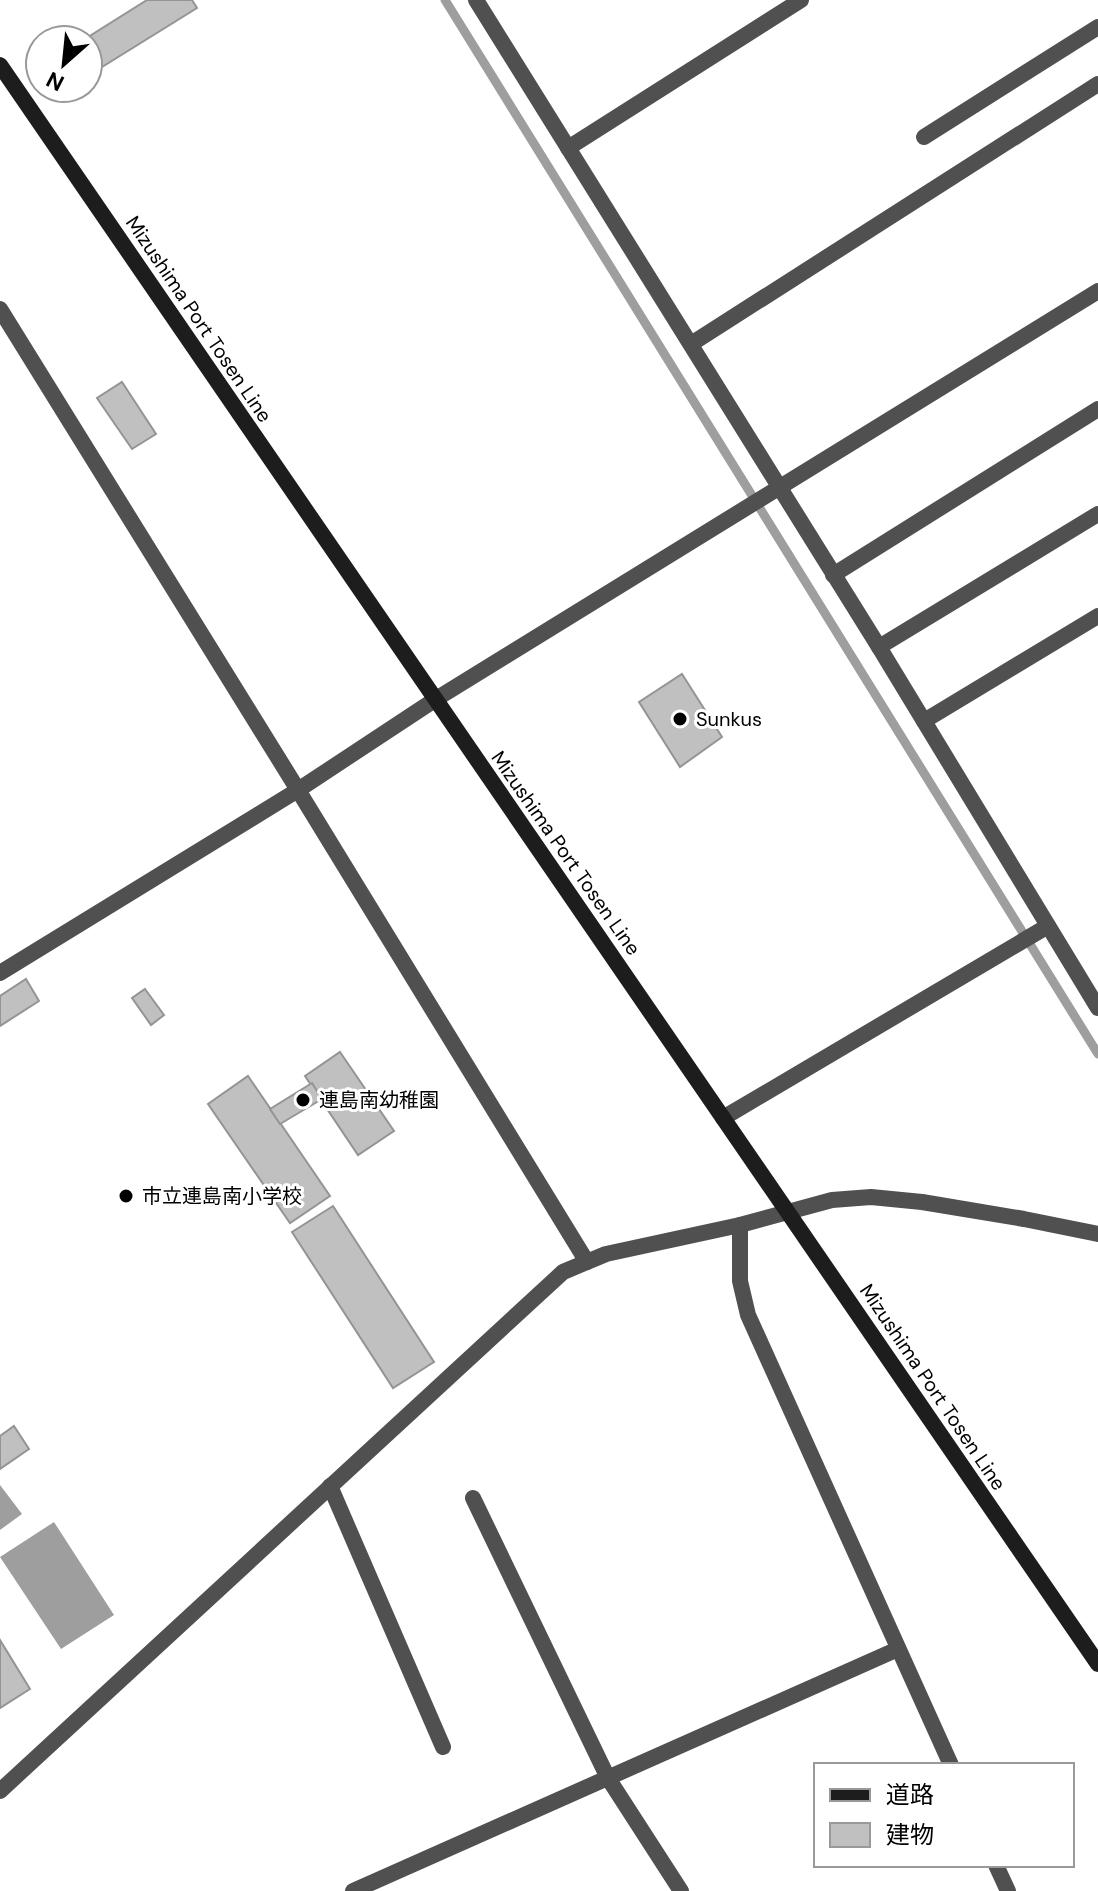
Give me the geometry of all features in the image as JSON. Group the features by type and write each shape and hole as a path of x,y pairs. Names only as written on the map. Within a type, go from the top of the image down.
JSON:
{"main road":[{"name":"Mizushima Port Tosen Line","path":"0,65 1098,1664"}],"street":[{"path":"568,148 801,0"},
{"path":"479,1 924,721 1034,934 1098,1008"},
{"path":"924,137 1098,27"},
{"path":"691,344 1098,84"},
{"path":"0,973 298,790 436,699 1098,291"},
{"path":"0,309 587,1262"},
{"path":"833,575 1098,409"},
{"path":"879,647 1098,514"},
{"path":"924,721 1098,616"},
{"path":"723,1118 1034,934"},
{"path":"0,1791 563,1272 606,1254 740,1225 832,1200 871,1197 922,1202 1098,1234"},
{"path":"740,1225 740,1281 748,1315 950,1763"},
{"path":"330,1486 443,1747"},
{"path":"473,1498 608,1778 681,1891"},
{"path":"353,1891 898,1649"},
{"path":"997,1867 1008,1891"}],"shaded area":[{"path":"0,1485 22,1514 0,1530"},
{"path":"54,1522 114,1615 61,1649 0,1557"}],"building":[{"path":"147,0 192,0 197,8 104,66 104,27"},
{"path":"122,382 156,434 132,449 97,398"},
{"name":"Sunkus","path":"682,674 722,737 680,767 639,702"},
{"path":"26,979 39,1001 0,1026 0,996"},
{"path":"145,989 164,1015 151,1025 132,998"},
{"path":"340,1052 394,1131 358,1155 305,1076"},
{"path":"248,1076 330,1196 290,1223 208,1104"},
{"path":"312,1083 322,1099 280,1124 270,1109"},
{"path":"333,1206 434,1362 393,1388 292,1232"},
{"path":"14,1426 29,1449 0,1469 0,1436"},
{"path":"0,1640 30,1689 0,1708"}],"waterway":[{"path":"445,0 1098,1054"}],"place":[{"name":"Sunkus","path":"680,719"},
{"name":"連島南幼稚園","path":"303,1100"},
{"name":"市立連島南小学校","path":"126,1196"}]}
